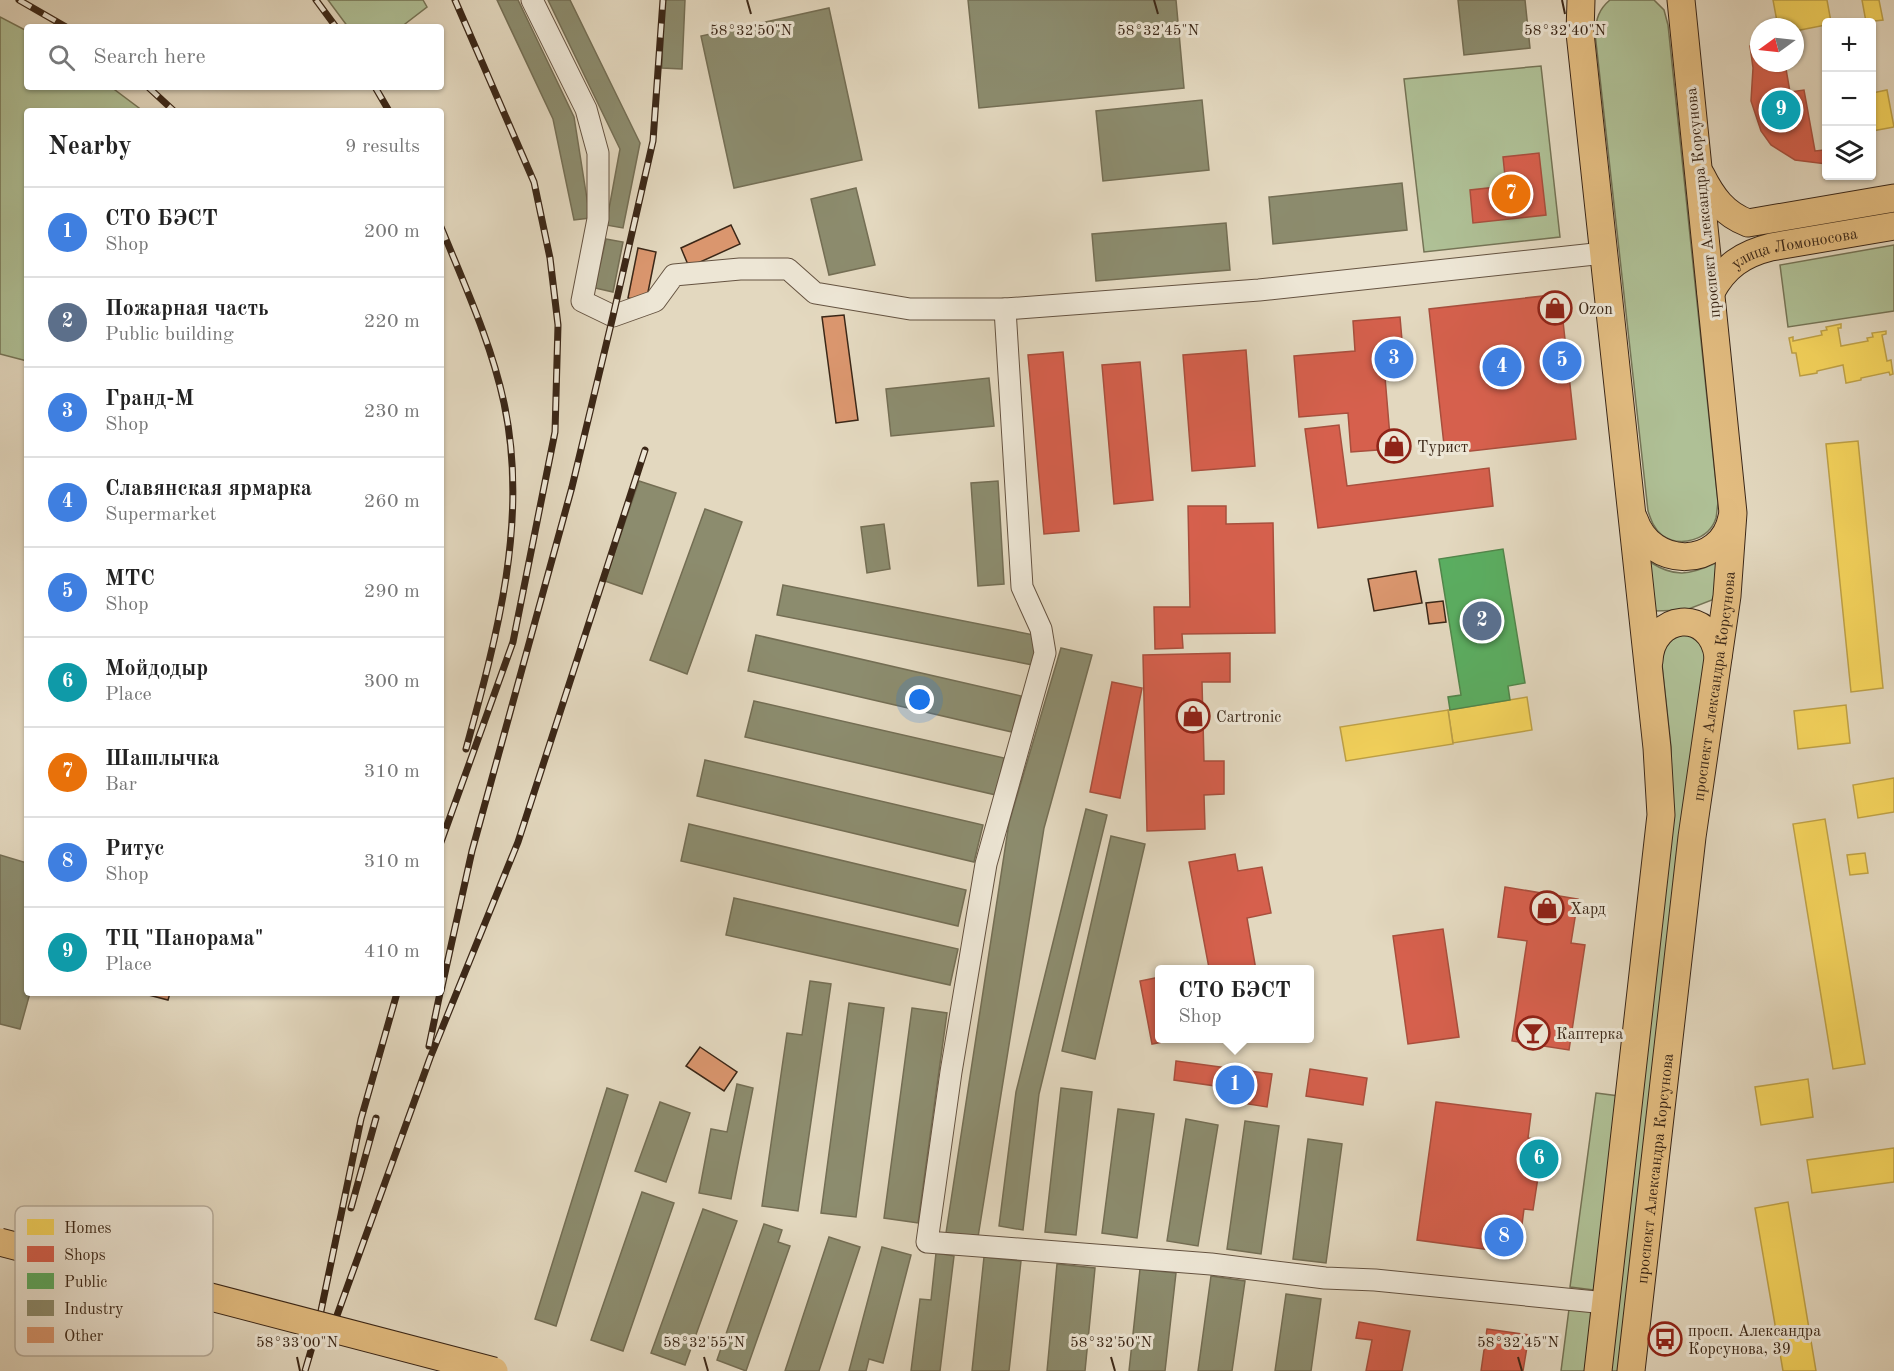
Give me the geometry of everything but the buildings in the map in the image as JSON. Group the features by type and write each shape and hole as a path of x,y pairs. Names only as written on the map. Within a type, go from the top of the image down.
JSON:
{"main road":[{"name":"проспект Александра Корсунова","path":"1631,1371 1692,837 1727,596 1733,513 1699,171 1680,7"},
{"name":"проспект Александра Корсунова","path":"1583,8 1604,253 1659,767 1660,833 1598,1371"},
{"path":"1699,171 1718,204 1728,213 1748,223 1741,232 1741,241 1745,247 1754,251"},
{"name":"улица Ломоносова","path":"1748,223 1894,198"},
{"name":"улица Ломоносова","path":"1711,292 1730,265 1754,251 1894,226"},
{"path":"1633,514 1638,531 1651,546 1668,555 1688,557 1707,551 1722,539 1733,513"},
{"path":"1649,672 1649,655 1654,641 1661,631 1672,624 1684,622 1698,624 1709,632 1716,644 1718,656"},
{"path":"0,1242 15,1246"},
{"path":"213,1298 494,1371"}],"street":[{"path":"532,0 586,109 598,153 598,219 582,301 614,316 655,301 674,275 740,269 788,269 815,293 910,309 1005,309 1259,290 1604,253"},
{"path":"1005,309 1022,587 1041,629 1046,653 986,864 951,1072 927,1242 1211,1264 1325,1278 1376,1280 1606,1303"}],"green space":[{"path":"328,0 423,0 427,7 405,24 346,24"},
{"path":"1610,0 1654,0 1664,10 1668,25 1718,503 1716,518 1712,526 1707,532 1693,540 1677,541 1662,535 1655,527 1648,511 1595,33 1599,15"},
{"path":"0,17 24,29 24,90 115,90 139,108 24,108 24,360 0,354"},
{"path":"1541,66 1560,237 1424,252 1404,79"},
{"path":"1894,245 1894,311 1788,327 1780,265"},
{"path":"1650,562 1675,573 1690,572 1716,563 1715,592 1712,600 1686,610 1655,611"},
{"path":"1685,632 1706,648 1621,1371 1607,1371 1672,807 1671,747 1661,655 1663,645"},
{"path":"1596,1093 1619,1096 1594,1290 1570,1287"},
{"path":"1569,1309 1593,1312 1586,1371 1561,1371"}],"railway":[{"path":"19,0 61,24"},
{"path":"316,0 334,24"},
{"path":"444,834 513,642 555,432 558,325 550,258 534,182 455,0"},
{"path":"444,977 472,851 572,487 653,141 663,0"},
{"path":"151,90 171,108"},
{"path":"377,90 387,108"},
{"path":"444,234 476,314 499,380 511,447 513,491 506,578 489,664 466,749"},
{"path":"331,1332 430,1058 518,842 645,450"},
{"path":"305,1371 317,1330 361,1119 396,996"},
{"path":"429,1046 439,996"},
{"path":"351,1208 376,1118"}],"place":[{"name":"ТЦ \"Панорама\"","path":"1781,110"},
{"name":"Шашлычка","path":"1511,194"},
{"name":"Ozon","path":"1555,308"},
{"name":"Гранд-М","path":"1394,359"},
{"name":"МТС","path":"1562,361"},
{"name":"Славянская ярмарка","path":"1502,367"},
{"name":"Турист","path":"1394,446"},
{"name":"Пожарная часть","path":"1482,621"},
{"name":"Cartronic","path":"1193,716"},
{"name":"Хард","path":"1547,908"},
{"name":"Каптерка","path":"1533,1033"},
{"name":"СТО БЭСТ","path":"1235,1085"},
{"name":"Мойдодыр","path":"1539,1159"},
{"name":"Ритус","path":"1504,1237"},
{"name":"просп. Александра Корсунова, 39","path":"1665,1339"}]}
